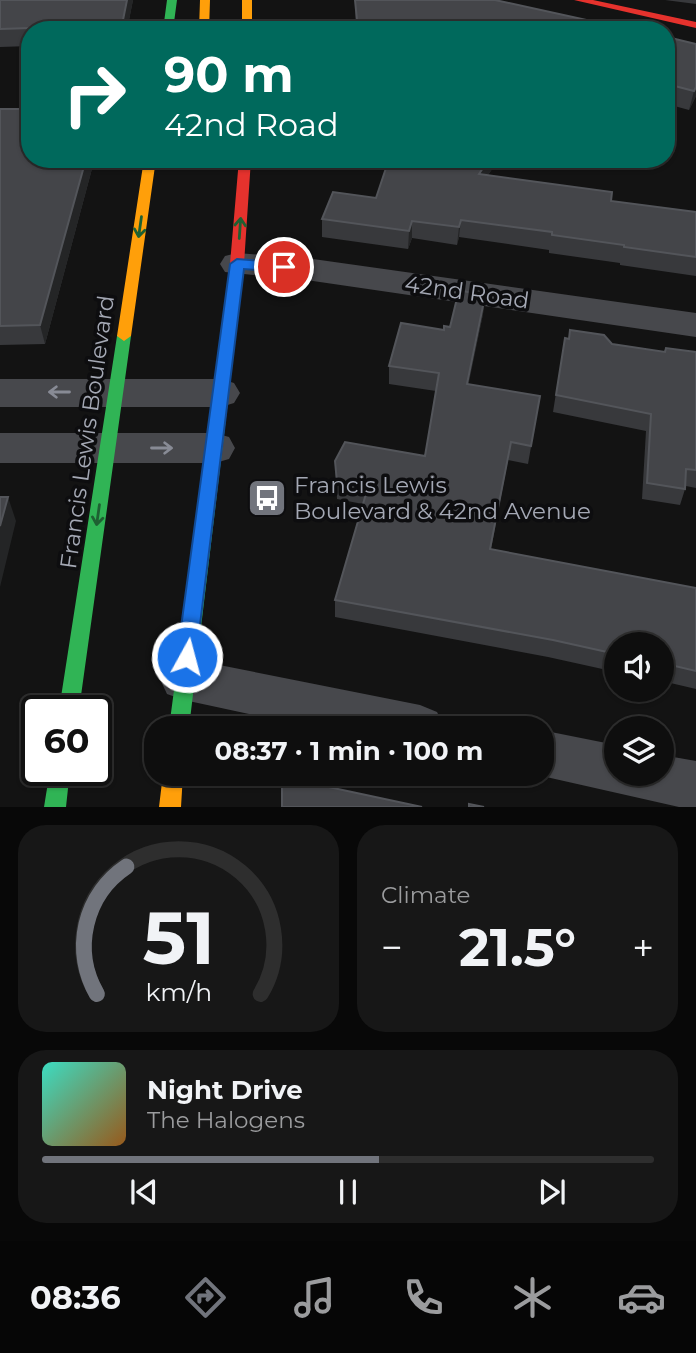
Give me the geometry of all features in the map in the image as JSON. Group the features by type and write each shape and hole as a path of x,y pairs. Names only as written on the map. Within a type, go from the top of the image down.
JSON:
{"main road":[{"path":"169,21 172,0"},
{"path":"204,21 205,0"},
{"path":"247,0 247,21"},
{"path":"579,0 696,25"},
{"name":"Francis Lewis Boulevard","path":"71,695 149,168"},
{"path":"179,716 237,264 244,168"},
{"path":"55,807 58,786"},
{"path":"170,807 172,786"}],"street":[{"name":"42nd Road","path":"237,264 313,270 696,324"},
{"path":"0,393 221,393"},
{"path":"0,448 215,448"},
{"path":"184,679 362,716"},
{"path":"554,756 604,766"},
{"path":"674,782 696,786"}],"building":[{"path":"0,0 127,0 123,21 21,21 21,28 0,29"},
{"path":"355,0 495,0 591,21 357,21"},
{"path":"675,39 696,44 694,91 675,86"},
{"path":"0,109 21,109 21,168 84,168 40,325 0,326"},
{"path":"386,168 483,168 479,174 612,192 611,201 696,212 696,257 552,235 552,232 461,220 459,227 412,221 409,231 322,219 333,192 376,198"},
{"path":"459,290 485,296 467,384 540,396 531,446 511,442 490,549 696,588 696,671 674,666 674,632 604,632 604,651 335,600 368,487 337,482 335,461 345,442 425,456 439,373 389,366 401,323 444,330 444,326 450,327"},
{"path":"570,330 604,335 612,344 665,352 666,348 696,352 696,470 686,469 685,489 647,483 651,414 556,395 565,338 569,339"},
{"path":"0,497 8,497 0,526"},
{"path":"282,786 324,786 422,807 282,807"}],"traffic: fast":[{"path":"169,21 172,0"},
{"path":"71,695 124,336"},
{"path":"181,716 218,418"},
{"path":"55,807 58,786"}],"traffic: slow":[{"path":"204,21 205,0"},
{"path":"247,0 247,21"},
{"path":"124,336 149,168"},
{"path":"170,807 172,786"}],"traffic: jam":[{"path":"579,0 696,25"},
{"path":"218,418 237,264 244,168"}],"place":[{"name":"Francis Lewis Boulevard & 42nd Avenue","path":"267,498"}],"route":[{"path":"187,657 237,264 284,267"}]}
